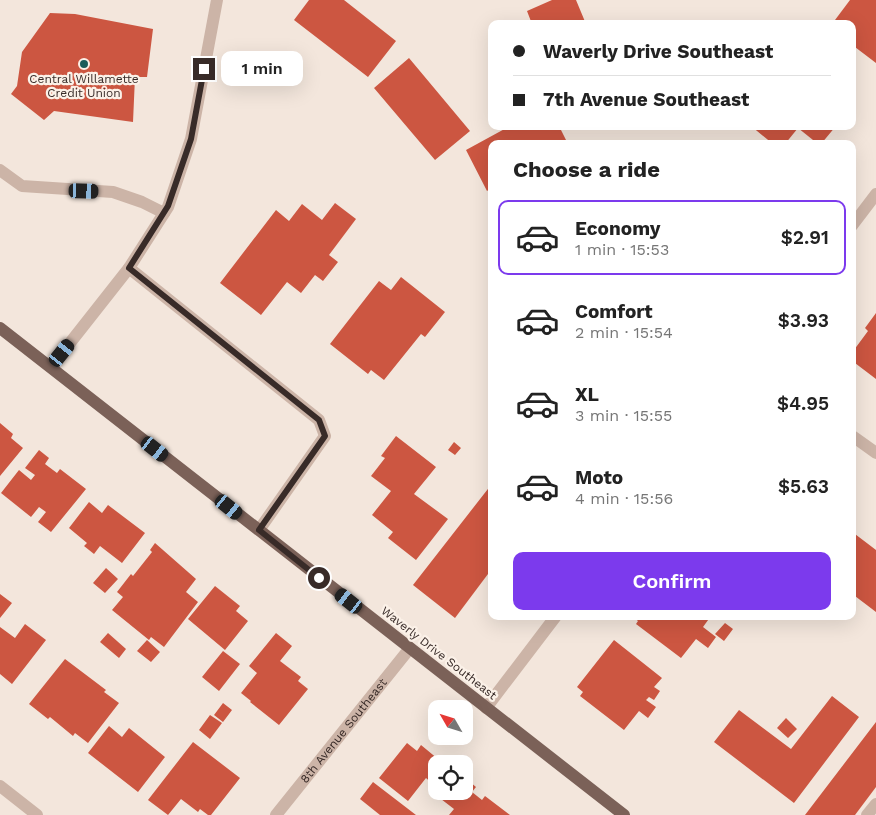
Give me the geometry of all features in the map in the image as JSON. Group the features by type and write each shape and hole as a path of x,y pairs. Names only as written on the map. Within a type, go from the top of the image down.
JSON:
{"main road":[{"name":"Waverly Drive Southeast","path":"0,328 624,815"}],"street":[{"path":"51,367 129,268 168,206 191,139 217,0"},
{"path":"0,170 22,186 113,192 142,202 164,213"},
{"path":"856,220 876,194"},
{"path":"129,268 319,420 325,436 259,530"},
{"path":"856,439 876,453"},
{"path":"486,708 553,620"},
{"name":"8th Avenue Southeast","path":"276,815 410,648"},
{"path":"0,786 38,815"},
{"path":"867,815 876,804"}],"building":[{"path":"309,0 344,0 396,41 368,77 294,20"},
{"path":"552,0 576,0 584,20 530,20 527,11"},
{"path":"850,0 876,0 876,63 856,48 856,20 835,20"},
{"name":"Central Willamette Credit Union","path":"50,13 75,14 153,29 147,77 135,77 133,122 54,111 44,120 11,94 17,86 22,52"},
{"path":"409,58 470,131 435,160 374,88"},
{"path":"503,130 561,130 566,140 488,140 487,191 466,150"},
{"path":"756,130 796,130 788,140 768,140"},
{"path":"800,130 833,130 824,140 813,140"},
{"path":"335,203 356,219 329,255 338,262 323,281 315,275 301,293 287,282 261,315 220,283 276,210 289,221 302,204 322,220"},
{"path":"401,277 445,312 425,337 421,334 384,380 371,370 368,374 330,344 379,281 391,290"},
{"path":"876,313 876,379 856,364 856,347 868,331 865,328"},
{"path":"0,423 13,434 11,438 23,448 0,476"},
{"path":"396,436 436,467 414,494 448,519 416,560 388,538 393,532 372,515 391,491 371,476 385,458 381,456"},
{"path":"454,442 461,448 455,455 448,450"},
{"path":"39,450 49,458 45,464 57,473 60,469 86,489 51,532 38,522 46,512 39,507 31,517 1,493 19,470 31,480 35,475 25,468"},
{"path":"488,489 488,574 455,618 413,585"},
{"path":"89,502 102,513 108,505 145,533 122,563 100,546 94,554 84,546 87,543 69,528"},
{"path":"856,535 876,550 876,612 856,597"},
{"path":"155,543 196,579 186,592 198,602 164,647 151,637 149,640 112,610 123,597 117,592 131,574 133,576 152,552 150,550"},
{"path":"106,568 118,579 105,593 93,583"},
{"path":"215,586 240,606 236,611 248,621 225,650 188,619"},
{"path":"0,594 12,603 0,618"},
{"path":"637,620 708,620 703,627 716,637 708,648 696,639 681,658 636,624"},
{"path":"725,623 733,629 724,641 715,634"},
{"path":"25,624 46,640 12,684 0,674 0,627 15,638"},
{"path":"108,633 126,649 119,658 100,642"},
{"path":"276,633 292,646 280,661 301,677 298,681 308,689 279,725 241,693 257,673 249,666"},
{"path":"147,640 160,652 151,662 137,651"},
{"path":"614,640 662,678 654,687 660,691 654,700 649,697 646,700 656,707 648,718 639,711 624,730 580,696 583,692 577,687"},
{"path":"223,651 240,664 219,691 202,677"},
{"path":"65,659 106,690 104,692 119,703 88,743 75,733 73,736 50,717 48,719 29,704"},
{"path":"832,696 859,717 794,803 714,742 739,710 791,749"},
{"path":"223,703 232,710 223,722 214,715"},
{"path":"210,715 222,723 210,739 199,730"},
{"path":"786,718 797,729 788,738 777,728"},
{"path":"876,722 876,787 855,815 805,815"},
{"path":"109,726 122,737 129,728 165,757 138,792 88,753"},
{"path":"193,742 240,778 211,815 200,809 198,812 181,799 168,815 148,800"},
{"path":"407,743 417,751 421,745 433,755 428,755 428,780 426,778 408,801 379,778"},
{"path":"373,782 416,815 380,815 360,799"},
{"path":"473,793 482,800 485,796 510,815 449,815 454,809 442,800 473,800"}],"place":[{"name":"Central Willamette Credit Union","path":"84,64"}],"route":[{"path":"204,69 191,139 168,206 129,268 319,420 325,436 259,530 319,578"}]}
